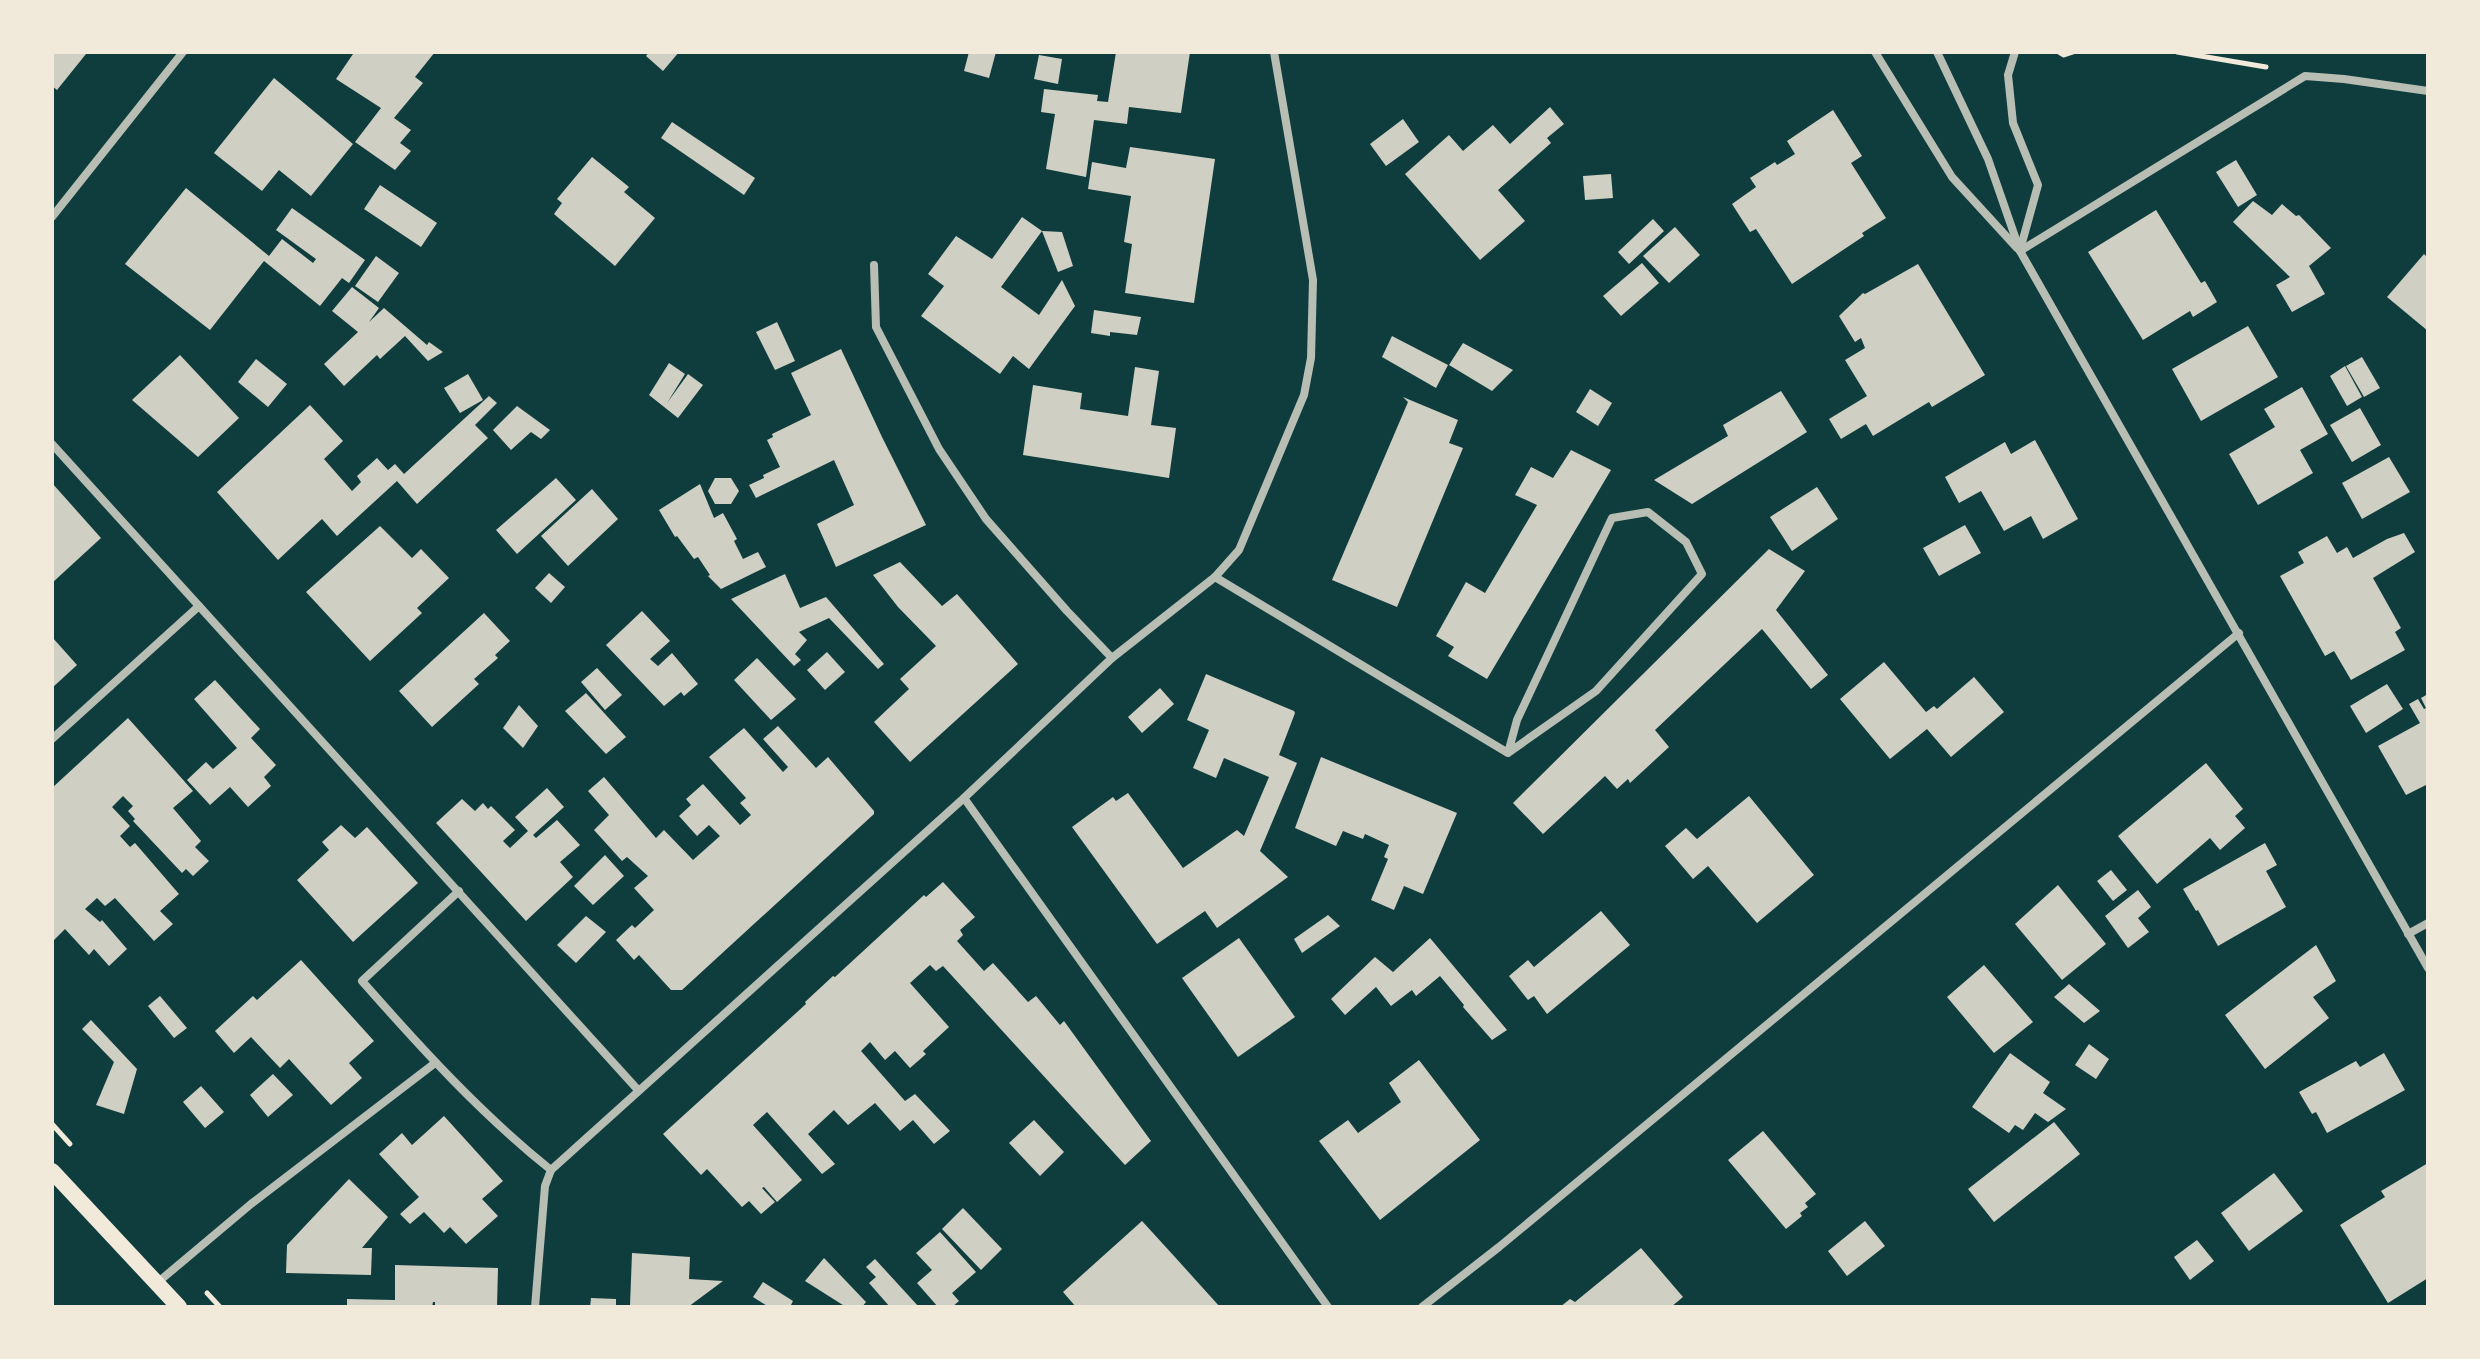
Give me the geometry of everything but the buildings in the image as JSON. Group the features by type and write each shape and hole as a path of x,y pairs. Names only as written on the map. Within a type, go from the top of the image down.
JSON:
{"main road":[{"path":"52,1171 179,1307"}],"street":[{"path":"52,217 183,52"},
{"path":"535,1307 545,1186 551,1170 964,798 1112,658 1215,577 1239,550 1304,395 1311,358 1313,280 1274,52"},
{"path":"1875,52 1952,177 2020,251"},
{"path":"1937,52 1988,159 2020,251 2428,968"},
{"path":"2015,52 2008,75 2013,123 2038,185 2020,251"},
{"path":"2020,251 2305,76 2428,91"},
{"path":"874,265 876,327 939,449 986,519 1112,658"},
{"path":"52,444 638,1090"},
{"path":"1648,512 1686,542 1702,574 1596,691 1508,753 1517,720 1612,518 1648,512"},
{"path":"1215,577 1508,753"},
{"path":"52,739 199,606"},
{"path":"1422,1307 1511,1237 2239,633"},
{"path":"964,798 1328,1307"},
{"path":"459,891 362,981 435,1063 517,1143 551,1170"},
{"path":"2408,934 2428,923"},
{"path":"157,1283 251,1204 435,1063"}],"path":[{"path":"2059,52 2064,55 2073,52"},
{"path":"2177,52 2305,76"}]}
